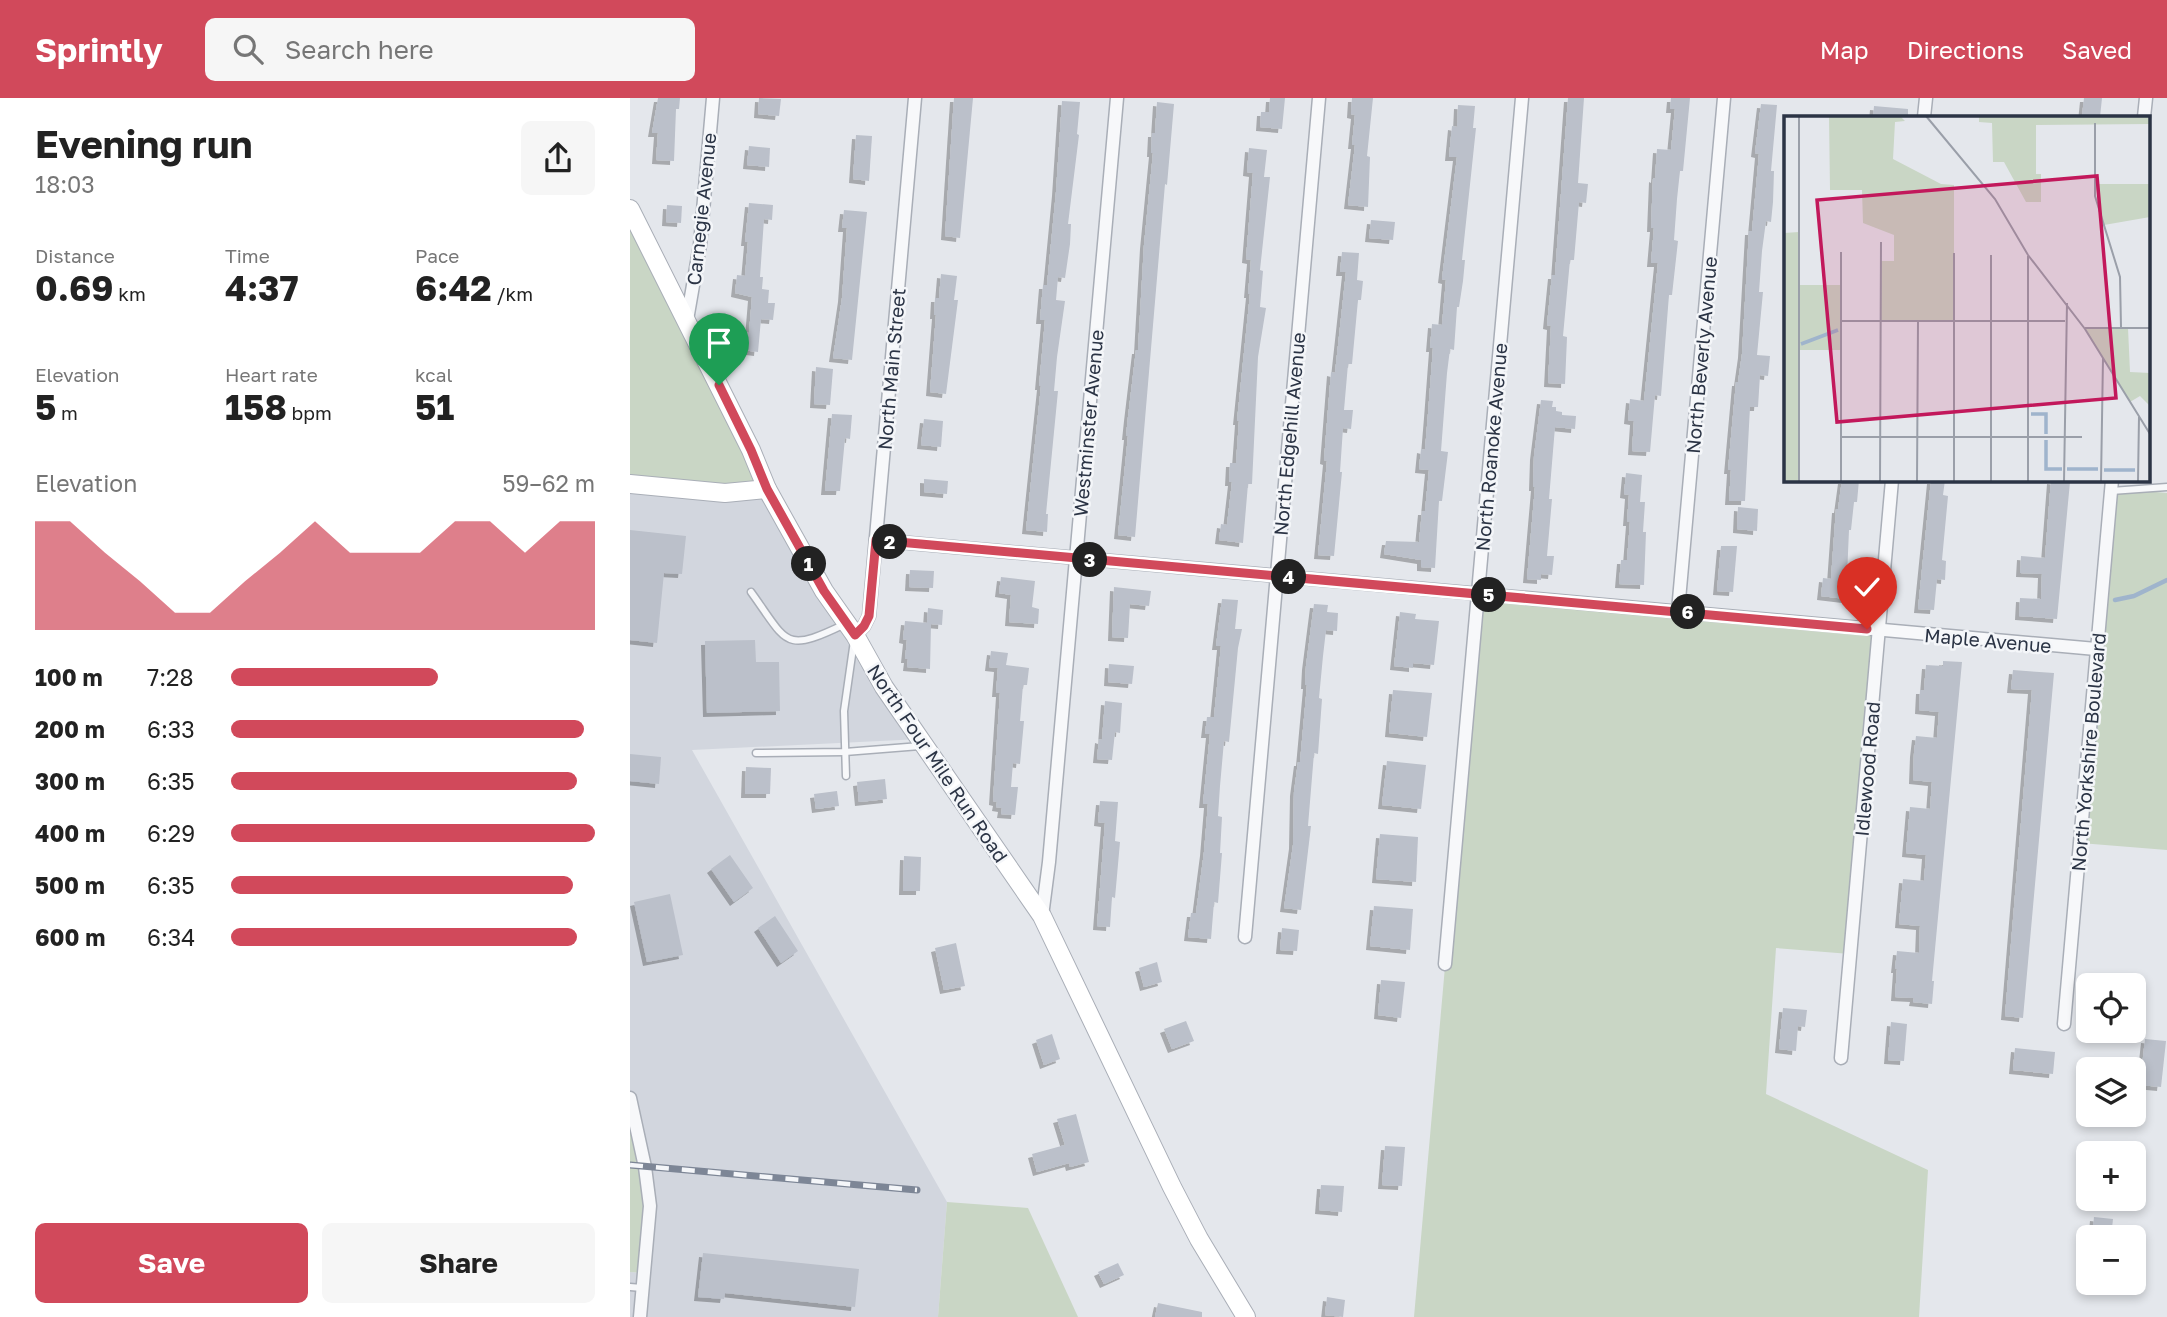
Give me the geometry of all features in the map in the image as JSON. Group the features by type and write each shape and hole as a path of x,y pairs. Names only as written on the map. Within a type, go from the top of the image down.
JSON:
{"street":[{"name":"Carnegie Avenue","path":"687,320 700,245 713,98"},
{"name":"North Main Street","path":"851,629 864,626 869,616 915,98"},
{"name":"Westminster Avenue","path":"1042,916 1117,98"},
{"name":"North Edgehill Avenue","path":"1245,937 1320,98"},
{"name":"North Roanoke Avenue","path":"1444,964 1522,98"},
{"name":"North Beverly Avenue","path":"1678,611 1724,98"},
{"path":"1924,116 1926,98"},
{"path":"2144,116 2146,98"},
{"name":"North Four Mile Run Road","path":"630,209 751,450 767,489 824,591 851,629 884,687 1042,916 1172,1187 1199,1239 1246,1317"},
{"name":"Idlewood Road","path":"1841,1058 1892,481"},
{"path":"630,484 726,493 767,489"},
{"name":"North Yorkshire Boulevard","path":"2064,1024 2111,485"},
{"name":"Maple Avenue","path":"876,540 2096,649"},
{"path":"630,1098 645,1167 650,1206 636,1288 640,1317"}],"lane":[{"path":"2111,485 2167,487"},
{"path":"751,592 785,639 797,642 813,640 851,629 844,711 846,776"},
{"path":"756,754 845,752 926,746"}],"shaded area":[{"path":"630,484 767,489 921,739 692,750 947,1202 938,1317 630,1317 630,1272 643,1273 630,1098"}],"green space":[{"path":"630,209 767,489 630,484"},
{"path":"2111,488 2167,493 2167,850 2080,843"},
{"path":"1478,594 1879,630 1850,954 1776,948 1766,1094 1928,1170 1919,1317 1414,1317"},
{"path":"630,1098 645,1167 644,1273 630,1272"},
{"path":"947,1202 1028,1208 1078,1317 938,1317"}],"building":[{"path":"658,98 680,98 679,109 676,109 674,161 656,160 658,133 652,133"},
{"path":"759,98 781,99 779,116 758,114"},
{"path":"954,98 973,98 960,238 945,236"},
{"path":"1270,98 1285,98 1282,129 1260,127 1261,112 1269,112"},
{"path":"1352,98 1373,98 1367,156 1370,157 1368,207 1348,205 1355,145 1352,145 1355,115 1351,114"},
{"path":"1568,98 1584,98 1578,183 1588,184 1586,203 1579,202 1574,260 1570,260 1563,336 1567,337 1565,384 1548,383 1551,326 1547,325 1552,275 1555,275"},
{"path":"1671,98 1690,98 1683,171 1680,171 1677,199 1674,240 1678,241 1672,295 1669,295 1661,396 1655,395 1650,452 1632,451 1634,421 1628,420 1630,399 1644,401 1658,263 1651,263 1654,228 1651,228 1653,178 1655,179 1657,149 1671,150 1675,109 1670,109"},
{"path":"2084,98 2102,98 2100,116 2082,116"},
{"path":"1062,101 1080,102 1079,135 1068,224 1071,224 1070,244 1065,278 1058,277 1056,300 1065,301 1054,391 1058,391 1046,514 1047,532 1026,530 1041,386 1045,320 1040,320 1043,285 1047,285"},
{"path":"1157,102 1174,104 1135,537 1118,535 1128,417 1138,350 1153,153 1152,133 1155,133"},
{"path":"1761,104 1777,105 1771,171 1774,171 1773,202 1771,222 1766,221 1762,251 1759,292 1763,292 1757,355 1770,356 1768,376 1760,375 1758,407 1750,407 1745,501 1729,501 1731,470 1728,470 1736,382 1742,354 1749,231 1752,231 1759,154 1755,153"},
{"path":"1458,105 1475,106 1473,128 1476,128 1462,260 1465,260 1463,281 1457,307 1454,350 1450,349 1447,373 1441,451 1448,452 1442,501 1439,501 1435,568 1421,567 1421,560 1384,554 1386,541 1419,542 1422,511 1425,511 1429,470 1419,469 1421,449 1425,450 1433,348 1430,348 1432,324 1442,325 1446,280 1442,279 1457,157 1449,157 1452,126 1457,127"},
{"path":"1874,106 1908,109 1908,116 1873,116"},
{"path":"856,135 872,136 869,181 853,179"},
{"path":"749,146 770,148 769,167 747,165"},
{"path":"1249,148 1267,150 1264,177 1270,177 1260,270 1263,271 1260,307 1266,308 1258,357 1252,484 1248,484 1243,543 1219,540 1221,524 1227,525 1232,482 1229,482 1230,463 1236,463 1237,421 1250,294 1251,260 1246,259 1253,173 1247,172"},
{"path":"749,203 773,205 772,220 764,219 760,277 763,277 762,289 769,290 768,303 775,303 773,320 761,319 758,352 734,349 736,332 749,333 752,297 735,293 737,275 745,276"},
{"path":"667,205 682,206 681,223 666,222"},
{"path":"844,210 867,212 852,360 833,358 842,298 847,228 842,228"},
{"path":"1371,220 1395,222 1393,240 1369,238"},
{"path":"1342,252 1359,253 1357,280 1363,281 1361,300 1358,300 1352,364 1348,364 1344,410 1353,410 1351,429 1343,428 1334,556 1318,555 1327,461 1324,460 1331,372 1335,373 1346,272 1340,272"},
{"path":"941,274 957,276 954,300 958,300 946,394 930,392 935,298 939,298"},
{"path":"816,367 833,369 830,405 814,404"},
{"path":"1541,400 1553,401 1552,407 1556,407 1556,411 1562,412 1562,415 1576,416 1575,429 1555,427 1547,556 1554,556 1552,575 1541,574 1541,580 1527,579 1535,487 1534,456"},
{"path":"832,414 852,415 850,439 845,438 840,491 825,491"},
{"path":"924,419 943,421 941,447 921,445"},
{"path":"1626,473 1642,475 1640,502 1645,502 1643,532 1646,532 1644,585 1619,584 1621,560 1627,560 1630,522 1627,522 1629,495 1624,494"},
{"path":"924,479 948,481 947,494 924,492"},
{"path":"1842,481 1859,481 1857,502 1854,502 1849,530 1846,599 1821,596 1823,578 1831,579"},
{"path":"1931,481 1945,481 1943,495 1948,496 1942,560 1946,561 1945,580 1937,579 1934,610 1918,609"},
{"path":"2051,481 2070,482 2057,619 2019,616 2020,598 2041,599 2042,574 2020,573 2021,556 2045,558"},
{"path":"1738,507 1758,509 1757,531 1737,529"},
{"path":"630,530 686,536 682,574 664,573 657,643 630,640"},
{"path":"1721,546 1737,546 1733,592 1717,591"},
{"path":"910,570 934,571 933,588 909,587"},
{"path":"1001,577 1035,581 1032,607 1039,609 1038,624 1009,622 1011,595 999,593"},
{"path":"1114,587 1151,591 1149,606 1130,604 1128,638 1112,637"},
{"path":"1222,599 1238,600 1235,629 1242,629 1229,742 1224,741 1218,816 1222,817 1222,853 1218,903 1214,902 1211,939 1188,937 1191,913 1196,913 1204,852 1208,804 1203,804 1210,734 1205,734 1207,717 1214,717 1221,646 1216,646"},
{"path":"1314,604 1328,605 1327,612 1338,613 1337,631 1326,630 1319,698 1322,699 1318,754 1314,753 1308,826 1311,826 1301,910 1284,908 1293,845 1294,792 1300,762 1307,685 1306,666"},
{"path":"928,608 943,610 942,625 931,624 930,669 907,667 907,640 903,639 905,621 927,623"},
{"path":"1400,612 1416,614 1415,619 1439,621 1434,665 1413,663 1413,668 1394,666"},
{"path":"755,640 756,662 779,662 780,711 707,713 705,641"},
{"path":"991,651 1008,653 1006,665 1029,668 1027,685 1023,685 1020,721 1024,721 1020,764 1013,763 1011,787 1018,787 1015,815 1001,814 1002,808 996,807 997,802 993,801 1000,693 996,693 998,668 989,667"},
{"path":"1943,661 1962,662 1932,1004 1913,1002 1914,998 1895,997 1895,969 1897,951 1919,953 1920,926 1899,924 1903,879 1924,881 1926,855 1906,853 1910,807 1930,809 1932,782 1913,780 1916,736 1937,738 1939,712 1919,710 1920,690 1924,690 1926,665 1943,666"},
{"path":"1109,664 1134,666 1132,684 1108,682"},
{"path":"2013,670 2054,673 2023,1018 2005,1016 2032,690 2011,689"},
{"path":"1393,690 1432,693 1427,737 1389,733"},
{"path":"1105,701 1122,703 1120,733 1115,732 1112,760 1097,759 1099,739 1102,740"},
{"path":"630,754 661,757 659,784 630,781"},
{"path":"1387,761 1426,765 1421,809 1382,805"},
{"path":"746,767 771,768 770,794 745,794"},
{"path":"885,779 887,799 859,802 857,782"},
{"path":"837,791 839,806 816,809 814,794"},
{"path":"1100,801 1118,802 1115,841 1120,842 1110,927 1097,926 1105,823 1098,822"},
{"path":"1380,834 1418,837 1416,882 1376,879"},
{"path":"730,855 753,888 734,902 711,869"},
{"path":"904,856 921,857 920,891 903,891"},
{"path":"670,894 683,955 647,962 634,902"},
{"path":"1374,906 1413,909 1410,950 1370,946"},
{"path":"775,916 798,951 781,963 758,928"},
{"path":"1282,928 1299,930 1297,951 1280,950"},
{"path":"956,943 965,986 944,990 935,948"},
{"path":"1157,962 1162,982 1144,987 1139,968"},
{"path":"1381,980 1405,982 1401,1018 1378,1015"},
{"path":"1783,1008 1807,1010 1805,1027 1798,1026 1796,1051 1779,1049"},
{"path":"1186,1021 1194,1041 1172,1049 1164,1029"},
{"path":"1891,1022 1907,1024 1904,1061 1888,1060"},
{"path":"1052,1034 1060,1059 1044,1065 1036,1040"},
{"path":"2146,1039 2166,1041 2161,1087 2146,1086 2146,1057 2143,1057"},
{"path":"2015,1048 2055,1052 2053,1074 2013,1070"},
{"path":"1076,1114 1089,1162 1070,1167 1069,1163 1037,1172 1032,1154 1065,1145 1057,1119"},
{"path":"1385,1146 1405,1147 1402,1186 1382,1185"},
{"path":"1321,1185 1344,1186 1342,1212 1319,1210"},
{"path":"2094,1217 2113,1219 2112,1225 2093,1225"},
{"path":"703,1253 859,1269 855,1307 725,1293 724,1299 698,1297"},
{"path":"1118,1263 1124,1275 1104,1284 1098,1272"},
{"path":"1327,1297 1345,1300 1343,1317 1325,1315"},
{"path":"1158,1303 1202,1312 1202,1317 1155,1317"}],"waterway":[{"path":"2115,600 2134,596 2167,580"}],"railway":[{"path":"630,1165 917,1190"}],"route":[{"path":"719,385 767,489 824,591 855,635 867,623 869,616 876,540 1867,629"}]}
